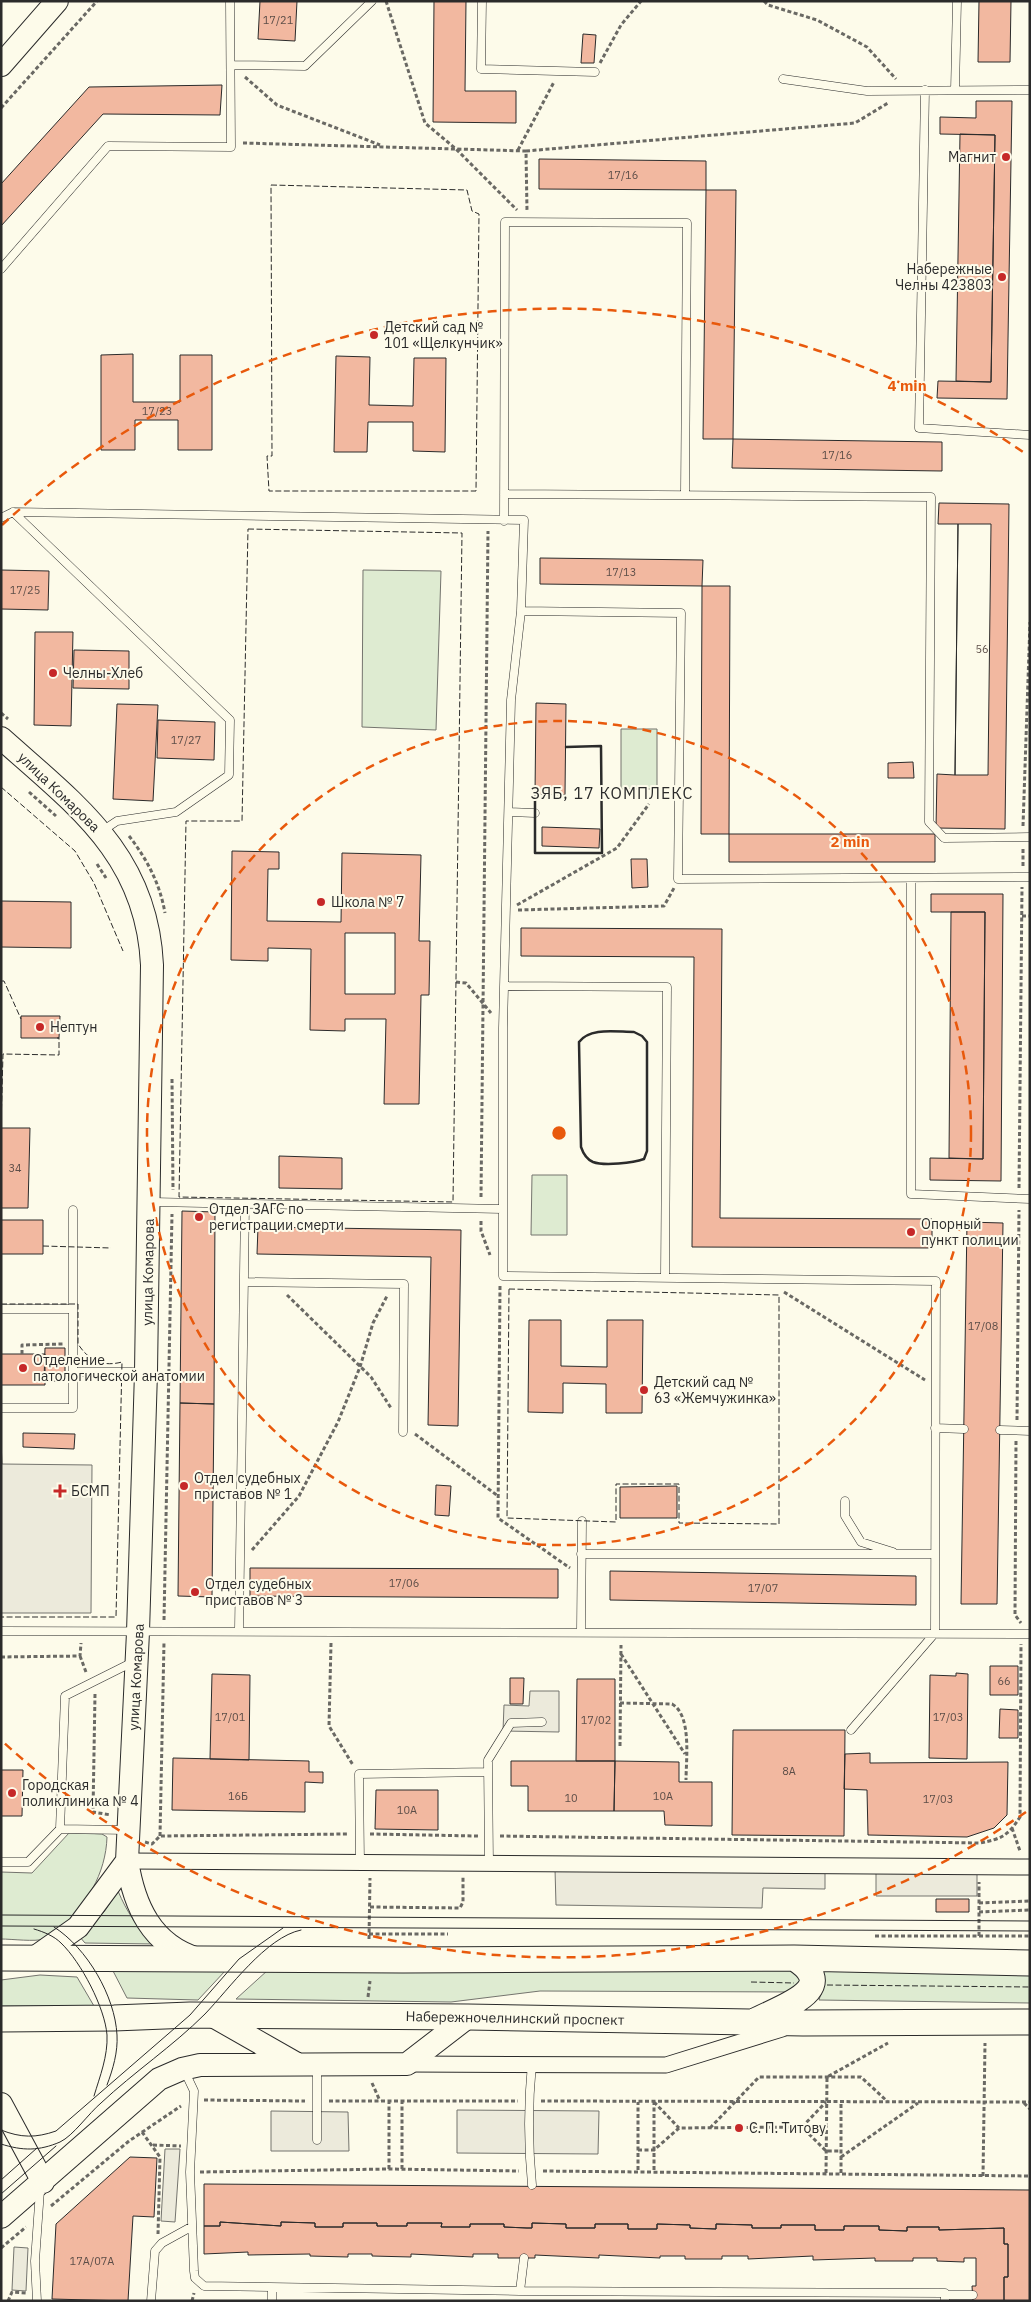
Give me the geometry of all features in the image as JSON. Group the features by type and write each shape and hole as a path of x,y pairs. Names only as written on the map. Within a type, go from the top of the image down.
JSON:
{"main road":[{"path":"1,1958 794,1958 1030,1963"},
{"path":"753,2022 808,1994 813,1984 812,1974 807,1966 794,1958"},
{"name":"Набережночелнинский проспект","path":"1,2018 211,2015 803,2023 1030,2022"}],"street":[{"path":"1,65 57,1"},
{"name":"улица Комарова","path":"1,738 81,810 101,832 119,856 135,888 146,919 152,965 146,1372 137,1660 124,1832 133,1891 143,1917 161,1938 184,1955 198,1959"},
{"path":"34,1958 78,1927 127,1861 1030,1868"},
{"path":"211,2015 307,2064"},
{"path":"407,2064 468,2017"},
{"path":"1,2217 42,2184 159,2078 182,2069 200,2065 307,2064 532,2063 666,2065 803,2023"},
{"path":"1,2104 42,2184"}],"lane":[{"path":"1,268 108,146 231,147 230,1"},
{"path":"231,65 305,66 372,1"},
{"path":"482,1 481,69 595,72"},
{"path":"956,90 957,1"},
{"path":"783,79 867,91 1030,90"},
{"path":"924,90 919,428 1030,435"},
{"path":"504,521 506,222 687,223 685,495"},
{"path":"504,494 931,497 929,822 944,838 1026,837"},
{"path":"1,518 12,512 488,521 524,520 521,611 511,700 504,1028 503,1276 936,1281 935,1633 851,1730"},
{"path":"12,512 230,720 229,775 176,812 117,821 101,832"},
{"path":"521,611 682,613 678,879 1026,877"},
{"path":"509,812 535,813"},
{"path":"912,878 911,1194 1030,1199"},
{"path":"506,986 667,987 665,1278"},
{"path":"149,1202 502,1209"},
{"path":"240,1630 245,1204"},
{"path":"1,1408 73,1408 73,1210"},
{"path":"244,1282 404,1284 403,1429"},
{"path":"1,1309 73,1309"},
{"path":"74,1372 146,1372"},
{"path":"936,1428 964,1429"},
{"path":"1000,1430 1030,1431"},
{"path":"845,1501 845,1516 862,1542 899,1554"},
{"path":"581,1631 582,1521"},
{"path":"581,1554 935,1554"},
{"path":"1,1630 81,1632 331,1630 1026,1634"},
{"path":"1,1862 28,1862 60,1829 64,1696 137,1660"},
{"path":"489,1864 488,1760 511,1723 542,1722"},
{"path":"365,1863 360,1834 359,1774 488,1772"},
{"path":"60,1829 124,1832"},
{"path":"532,2063 528,2101 532,2185"},
{"path":"307,2064 317,2100 317,2140"},
{"path":"182,2069 192,2084 193,2100 190,2172 194,2271 198,2283 211,2287 520,2291 945,2292 945,2298 973,2296"},
{"path":"37,2297 34,2266 42,2184"},
{"path":"151,2301 155,2251 162,2243 191,2226"},
{"path":"520,2291 524,2258"},
{"path":"272,2288 272,2301"}],"path":[{"path":"1,108 97,1"},
{"path":"386,1 425,123 456,149 528,222"},
{"path":"595,72 621,25 641,1"},
{"path":"231,142 526,151 855,123 907,90 867,47 817,20 768,5 764,1"},
{"path":"231,65 277,105 383,146"},
{"path":"518,150 559,71"},
{"path":"526,151 528,222"},
{"path":"488,521 481,1209 482,1231 490,1257"},
{"path":"1017,1420 1022,916 1026,877 1030,622"},
{"path":"28,790 61,821"},
{"path":"507,910 617,848 649,804"},
{"path":"93,858 108,882"},
{"path":"135,888 154,876"},
{"path":"507,910 664,906 678,879"},
{"path":"1022,916 1030,916"},
{"path":"456,982 466,983 504,1028"},
{"path":"503,1276 500,1282 498,1518 572,1570"},
{"path":"763,1279 936,1387"},
{"path":"275,1282 371,1377 403,1429 499,1496"},
{"path":"240,1564 299,1496 338,1422 360,1367 373,1323 394,1284"},
{"path":"22,1354 22,1344 74,1344"},
{"path":"81,1632 80,1656 96,1697 93,1812 118,1816 124,1832 152,1844 160,1836 360,1834 980,1843 1000,1839 1020,1817 1026,1634 1015,1615 1016,1440"},
{"path":"331,1630 329,1726 359,1774"},
{"path":"620,1746 621,1632"},
{"path":"620,1654 686,1756"},
{"path":"1,1657 80,1656"},
{"path":"620,1703 672,1704 682,1713 686,1728 686,1780"},
{"path":"979,1936 980,1843"},
{"path":"365,1863 370,1907 369,1945"},
{"path":"370,1907 460,1908 463,1902 462,1864"},
{"path":"979,1902 1030,1901"},
{"path":"979,1912 1030,1910"},
{"path":"369,1934 448,1934"},
{"path":"875,1936 1030,1936"},
{"path":"368,2000 370,1980"},
{"path":"983,2176 986,2037"},
{"path":"827,2077 892,2041"},
{"path":"985,2042 991,2042"},
{"path":"710,2128 732,2102 758,2077 861,2077 889,2103"},
{"path":"826,2173 827,2077"},
{"path":"371,2079 380,2101"},
{"path":"1,2248 142,2132 193,2100 1030,2102"},
{"path":"389,2101 389,2169"},
{"path":"402,2101 402,2169"},
{"path":"638,2102 638,2170"},
{"path":"654,2102 679,2128"},
{"path":"654,2102 654,2170"},
{"path":"802,2128 826,2102"},
{"path":"841,2102 841,2173"},
{"path":"1024,2102 1030,2109"},
{"path":"841,2157 918,2103"},
{"path":"638,2150 654,2150 679,2128 802,2128 826,2151 841,2151"},
{"path":"142,2132 160,2157 157,2224 162,2243"},
{"path":"152,2145 177,2146"},
{"path":"190,2172 389,2169 654,2170 1030,2176"},
{"path":"8,2301 12,2292 37,2297"}],"green space":[{"path":"363,570 441,571 436,730 362,727"},
{"path":"621,729 657,729 657,789 621,789"},
{"path":"532,1175 567,1175 567,1235 531,1235"},
{"path":"69,1833 102,1834 107,1837 103,1864 85,1900 67,1921 46,1938 40,1940 1,1939 1,1872 32,1873"},
{"path":"118,1891 133,1919 155,1944 85,1943 79,1936 104,1912"},
{"path":"112,1969 226,1970 198,2000 127,1998"},
{"path":"268,1970 794,1970 802,1979 794,1992 540,1991 451,2002 236,1999"},
{"path":"822,1971 1030,1973 1030,2003 819,2000 824,1984"},
{"path":"40,1975 77,1977 94,2006 1,2006 1,1980"}],"shaded area":[{"path":"1,1441 2,1464 92,1465 91,1613 1,1613"},
{"path":"530,1691 559,1691 559,1732 503,1731 504,1705 529,1706"},
{"path":"555,1869 825,1871 825,1889 763,1888 762,1908 556,1905"},
{"path":"977,1872 977,1896 876,1896 876,1873"},
{"path":"457,2110 599,2111 598,2154 457,2153"},
{"path":"271,2111 348,2112 349,2151 271,2151"},
{"path":"165,2149 180,2149 175,2222 161,2221"},
{"path":"14,2247 28,2248 26,2291 12,2290"}],"building":[{"path":"260,1 297,1 295,41 258,39"},
{"path":"434,1 466,1 465,91 516,91 516,123 433,122"},
{"path":"979,1 1011,1 1010,62 978,62"},
{"path":"583,34 596,35 594,63 581,63"},
{"path":"222,85 220,115 103,114 1,226 1,184 89,87"},
{"path":"976,101 1012,101 1007,399 937,398 938,381 991,382 995,135 940,134 940,117 976,118"},
{"path":"960,134 995,135 991,382 956,381"},
{"path":"539,159 706,161 706,190 539,189"},
{"path":"706,190 736,190 733,439 703,439"},
{"path":"133,354 133,402 180,402 180,355 212,355 212,450 178,450 178,420 135,420 135,450 101,450 101,355"},
{"path":"336,356 370,357 369,405 413,406 414,358 446,358 445,452 413,451 413,422 368,422 367,452 334,452"},
{"path":"733,439 942,442 942,471 732,468"},
{"path":"939,503 1009,504 1005,829 936,828 937,774 955,775 958,524 938,524"},
{"path":"958,524 991,524 988,775 955,775"},
{"path":"540,558 703,560 702,586 540,584"},
{"path":"1,570 49,571 48,610 1,609"},
{"path":"702,586 730,586 729,834 701,834"},
{"name":"Челны-Хлеб","path":"35,632 73,632 71,726 34,725"},
{"path":"74,650 129,651 129,689 73,688"},
{"path":"536,703 566,704 565,795 535,794"},
{"path":"117,704 158,705 153,801 113,799"},
{"path":"158,720 215,722 214,760 157,758"},
{"path":"913,762 914,778 888,778 888,763"},
{"path":"542,827 600,829 599,848 542,846"},
{"path":"729,834 935,834 935,862 729,862"},
{"path":"232,851 279,852 279,869 268,869 267,921 341,922 342,853 421,855 419,941 430,941 429,995 421,995 419,1104 384,1104 386,1019 345,1019 345,1031 310,1030 311,949 268,948 268,961 231,960","holes":["345,933 395,933 395,994 345,994"]},
{"path":"631,859 647,859 648,887 632,888"},
{"path":"931,894 1003,894 1001,1181 930,1180 930,1158 983,1159 985,912 931,912"},
{"path":"1,901 71,902 71,948 1,947"},
{"path":"951,912 985,912 983,1159 949,1158"},
{"path":"521,928 722,929 720,1218 932,1219 932,1248 692,1247 694,957 521,956"},
{"name":"Нептун","path":"21,1016 60,1016 59,1038 21,1038"},
{"path":"1,1128 30,1128 28,1208 1,1208"},
{"path":"279,1156 342,1158 342,1189 279,1188"},
{"path":"182,1211 215,1212 214,1404 180,1403"},
{"path":"1,1220 43,1220 43,1254 1,1254"},
{"path":"967,1222 1003,1223 997,1604 961,1604"},
{"path":"258,1227 461,1230 458,1426 428,1425 431,1257 257,1254"},
{"path":"529,1320 561,1320 561,1366 607,1367 607,1320 643,1320 642,1413 606,1413 606,1384 563,1383 563,1413 528,1412"},
{"path":"45,1348 65,1348 65,1381 44,1381"},
{"name":"Отделение патологической анатомии","path":"1,1354 45,1354 45,1385 1,1385"},
{"path":"180,1403 214,1404 212,1597 178,1596"},
{"path":"23,1433 75,1434 74,1449 23,1447"},
{"path":"436,1485 451,1486 449,1516 435,1515"},
{"path":"677,1486 677,1518 620,1518 620,1487"},
{"path":"250,1568 558,1569 558,1598 250,1596"},
{"path":"610,1571 916,1576 916,1605 610,1600"},
{"path":"990,1666 1018,1666 1018,1695 990,1695"},
{"path":"956,1673 968,1674 967,1759 929,1758 930,1675 956,1676"},
{"path":"212,1674 250,1675 249,1760 210,1759"},
{"path":"510,1678 524,1678 523,1704 510,1704"},
{"path":"577,1679 615,1679 615,1761 576,1761"},
{"path":"1000,1709 1018,1710 1018,1738 999,1738"},
{"path":"733,1730 845,1730 844,1836 732,1835"},
{"path":"870,1753 870,1763 1008,1762 1007,1815 994,1828 967,1837 868,1835 867,1790 844,1789 845,1754"},
{"path":"173,1758 309,1761 309,1772 323,1772 323,1783 305,1782 305,1812 172,1810"},
{"path":"511,1761 615,1761 614,1811 528,1811 528,1786 511,1786"},
{"path":"615,1761 679,1762 679,1782 712,1782 712,1826 665,1825 664,1811 614,1811"},
{"name":"Городская поликлиника № 4","path":"1,1770 23,1770 22,1816 1,1816"},
{"path":"376,1790 438,1790 438,1830 375,1829"},
{"path":"936,1899 969,1899 969,1912 936,1912"},
{"path":"130,2157 157,2158 154,2217 133,2216 128,2301 52,2299 56,2224"},
{"path":"204,2184 1030,2190 1030,2301 1004,2301 1004,2277 1008,2277 1008,2244 1004,2244 1004,2228 939,2230 939,2227 907,2227 907,2231 879,2230 879,2226 844,2226 844,2230 815,2230 815,2225 781,2225 781,2228 752,2228 752,2225 716,2224 716,2229 690,2228 690,2225 657,2224 657,2229 628,2229 628,2224 595,2224 595,2228 566,2228 566,2224 532,2223 532,2228 504,2227 504,2224 470,2224 470,2227 441,2227 442,2223 407,2223 407,2226 377,2226 377,2223 343,2223 343,2227 315,2227 315,2223 281,2222 281,2226 220,2222 220,2226 204,2226"},
{"path":"220,2222 281,2226 281,2222 315,2223 315,2227 343,2227 343,2223 377,2223 377,2226 407,2226 407,2223 442,2223 441,2227 470,2227 470,2224 504,2224 504,2227 532,2228 532,2223 566,2224 566,2228 595,2228 595,2224 628,2224 628,2229 657,2229 657,2224 690,2225 690,2228 716,2229 716,2224 752,2225 752,2228 781,2228 781,2225 815,2225 815,2230 844,2230 844,2226 879,2226 879,2230 907,2231 907,2227 939,2227 939,2230 1004,2228 1004,2244 1008,2244 1008,2277 1004,2277 1004,2301 973,2301 972,2286 976,2286 976,2258 964,2258 964,2262 937,2261 937,2258 913,2258 913,2261 875,2261 875,2258 813,2260 813,2256 748,2259 748,2256 722,2256 722,2259 685,2259 685,2256 660,2256 660,2258 599,2255 599,2258 535,2255 535,2258 498,2258 498,2254 473,2254 473,2257 411,2254 411,2257 348,2254 348,2257 310,2256 310,2254 248,2255 248,2252 204,2254 204,2226 220,2226"}],"tram line":[{"path":"1,1915 1030,1921"},
{"path":"1,1926 1030,1931"},
{"path":"54,1927 66,1936 88,1960 105,1989 111,2005 115,2020 117,2048 107,2085"},
{"path":"1,2130 15,2135 29,2136 56,2131 190,2015 239,1959 283,1928"},
{"path":"34,1929 55,1938 69,1951 84,1973 102,2012 107,2043 103,2066 94,2096"},
{"path":"1,2144 31,2149 52,2145 65,2139 76,2130 96,2107 193,2026 262,1953 288,1935 301,1930"},
{"path":"1,2194 56,2146"},
{"path":"1,2180 37,2148"}],"fence":[{"path":"271,185 467,190 472,211 479,214 476,491 269,491 267,456 272,456 271,185"},
{"path":"248,529 462,533 453,1202 179,1197 186,821 242,821 248,529"},
{"path":"1,787 75,851 94,883 123,951"},
{"path":"1,981 4,981 21,1019"},
{"path":"1,1127 3,1054 59,1055 59,1038 57,1038"},
{"path":"43,1246 111,1248"},
{"path":"509,1289 779,1295 779,1524 679,1523 679,1484 616,1484 616,1522 507,1518 509,1289"},
{"path":"1,1304 78,1304 78,1344 82,1350 87,1355 103,1363 122,1362 116,1617 1,1617"},
{"path":"751,1982 794,1983"},
{"path":"827,1985 1030,1987"}],"wall":[{"path":"535,794 535,853 602,853 601,746 566,747"},
{"path":"596,1032 634,1032 642,1036 647,1042 647,1151 644,1159 633,1162 611,1164 593,1162 585,1156 581,1147 579,1042 584,1037 596,1032"}],"place":[{"name":"Магнит","path":"1006,157"},
{"name":"Набережные Челны 423803","path":"1002,277"},
{"name":"Детский сад № 101 «Щелкунчик»","path":"374,335"},
{"name":"Челны-Хлеб","path":"53,673"},
{"name":"Школа № 7","path":"321,902"},
{"name":"Нептун","path":"40,1027"},
{"name":"Отдел ЗАГС по регистрации смерти","path":"199,1217"},
{"name":"Опорный пункт полиции","path":"911,1232"},
{"name":"Отделение патологической анатомии","path":"23,1368"},
{"name":"Детский сад № 63 «Жемчужинка»","path":"644,1390"},
{"name":"Отдел судебных приставов № 1","path":"184,1486"},
{"name":"БСМП","path":"60,1491"},
{"name":"Отдел судебных приставов № 3","path":"195,1592"},
{"name":"Городская поликлиника № 4","path":"12,1793"},
{"name":"С. П. Титову","path":"739,2128"}],"district":[{"name":"ЗЯБ, 17 КОМПЛЕКС","path":"612,793"}]}
